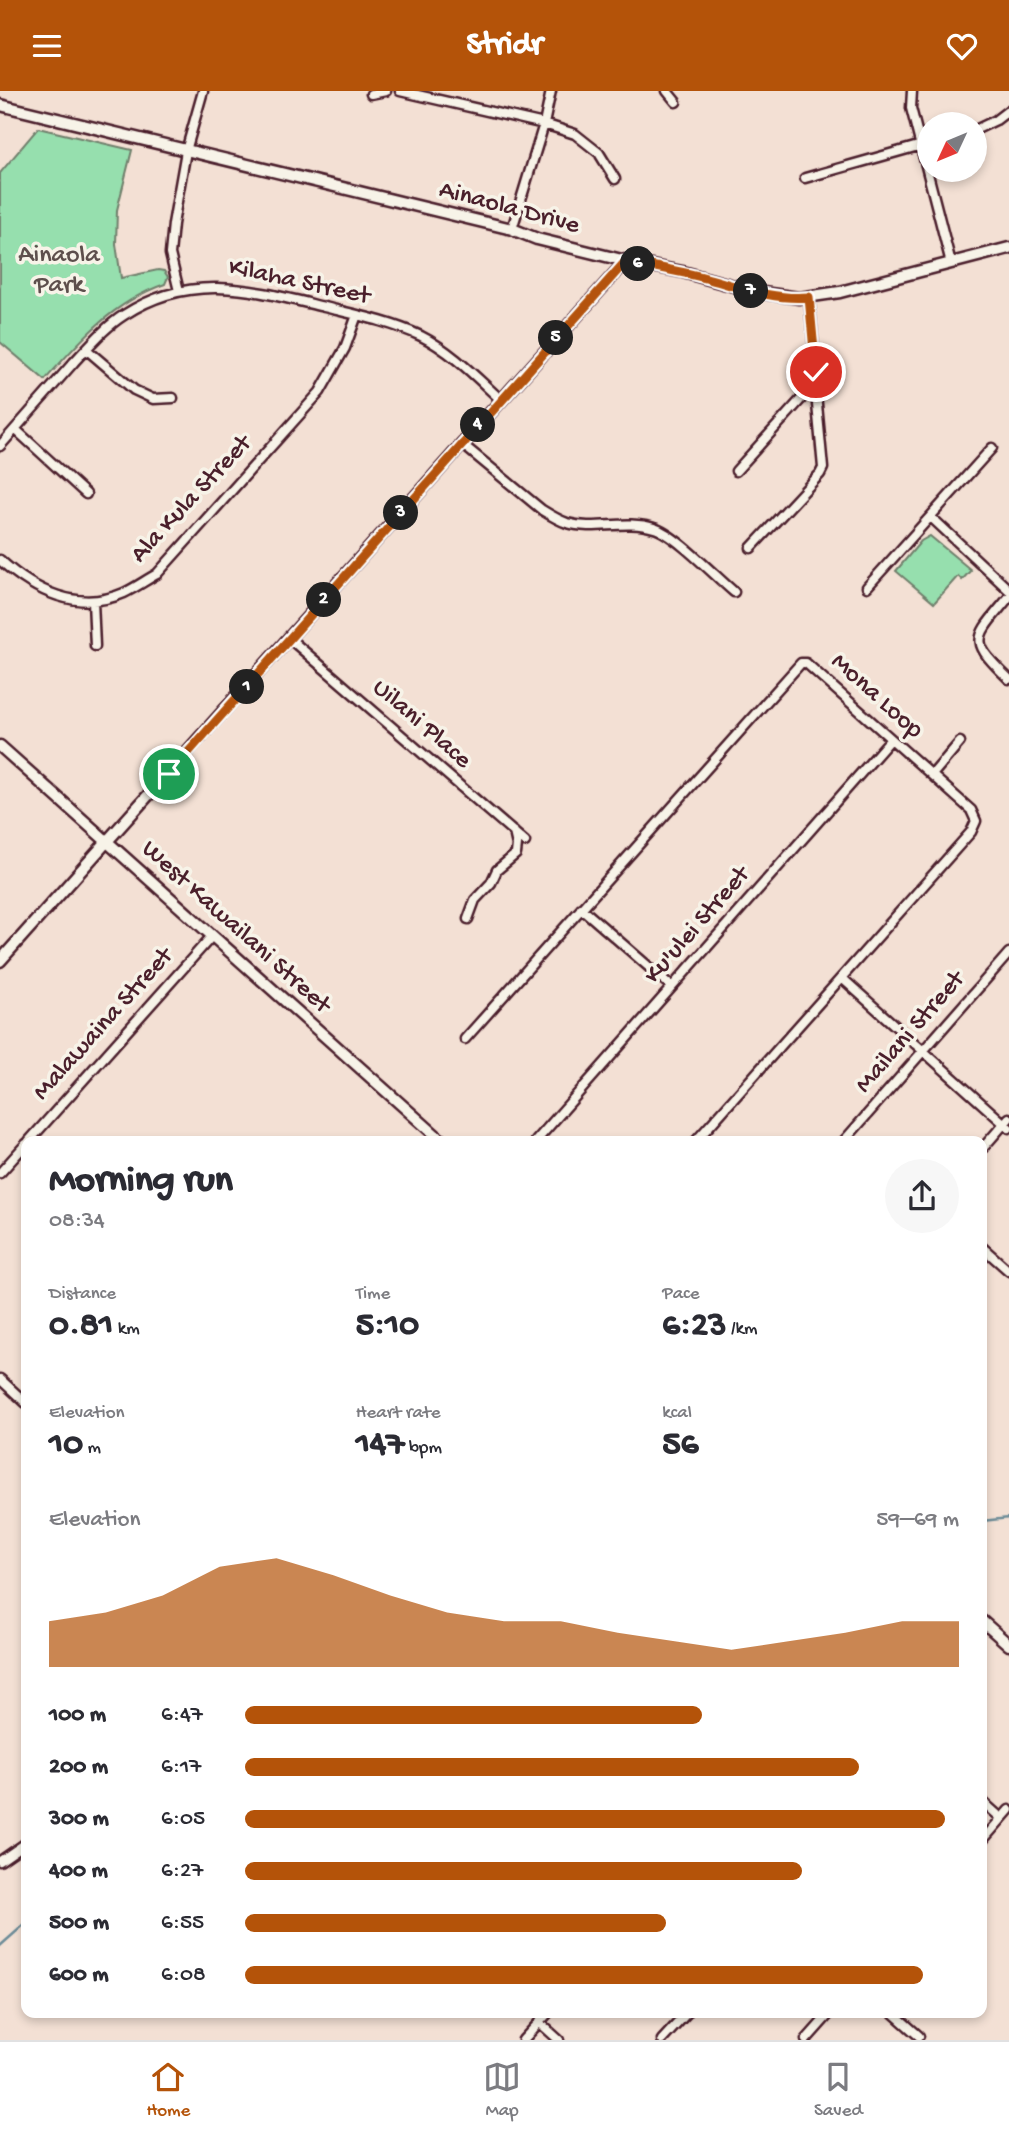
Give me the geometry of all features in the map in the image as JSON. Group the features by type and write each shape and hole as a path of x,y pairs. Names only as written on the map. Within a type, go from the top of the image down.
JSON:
{"street":[{"path":"179,291 170,254 186,151 203,91"},
{"path":"371,94 386,91"},
{"path":"400,91 544,124 575,134 603,159 615,179"},
{"path":"512,229 544,124 551,91"},
{"path":"667,91 676,102"},
{"path":"912,91 911,108 917,133"},
{"name":"Ainaola Drive","path":"0,105 512,229 537,239 683,272 756,292 799,298 840,292 1009,248"},
{"path":"987,124 1009,110"},
{"path":"805,178 917,147"},
{"path":"930,182 951,263"},
{"path":"0,961 626,261"},
{"name":"Kilaha Street","path":"0,446 86,349 123,315 150,300 179,291 212,286 249,289 357,315 422,337 451,355 500,399"},
{"path":"736,471 813,386 816,372 809,297"},
{"name":"Ala Kula Street","path":"0,560 20,579 46,593 93,601 123,594 157,574 320,392 345,348 357,315"},
{"path":"86,349 134,390 153,399 173,398"},
{"path":"751,548 823,468 815,379"},
{"path":"15,429 86,494"},
{"path":"462,444 554,517 580,525 636,524 656,528 734,592"},
{"path":"867,587 992,448"},
{"path":"930,517 1009,590"},
{"path":"1009,597 985,626 980,643 987,659 1009,679"},
{"path":"93,601 95,646"},
{"name":"Uilani Place","path":"290,639 525,842"},
{"name":"Mona Loop","path":"465,1039 800,663 806,663 971,810 976,821 971,832 700,1136"},
{"name":"Ku'ulei Street","path":"540,1136 891,739"},
{"path":"932,775 960,742"},
{"name":"West Kawailani Street","path":"0,745 436,1136"},
{"path":"468,919 475,900 491,883 497,870 516,854 514,832"},
{"path":"581,908 672,987"},
{"name":"Malawaina Street","path":"32,1136 212,936"},
{"name":"Mailani Street","path":"848,1136 1009,953"},
{"path":"842,978 1007,1123 987,1144"},
{"name":"Malawaina Street","path":"0,1173 21,1149"},
{"path":"987,1251 1009,1271"},
{"path":"0,1379 21,1398"},
{"path":"987,1625 1009,1645"},
{"path":"987,1805 1001,1818"},
{"path":"987,1834 1009,1809"},
{"path":"0,1861 21,1846"},
{"path":"523,2040 543,2018"},
{"path":"662,2040 682,2018"},
{"path":"806,2040 826,2018"},
{"path":"899,2018 919,2036"},
{"path":"539,2022 559,2040"}],"green space":[{"name":"Ainaola Park","path":"38,128 132,150 117,210 116,244 121,278 158,270 164,271 168,277 165,284 113,312 71,351 45,380 0,342 0,173"},
{"path":"930,536 971,570 962,580 958,576 934,603 896,571 921,541"}],"waterway":[{"path":"987,1520 1009,1518"},
{"path":"0,1946 21,1927"}],"route":[{"path":"169,774 500,399 626,261 683,272 756,292 809,297 816,372"}]}
